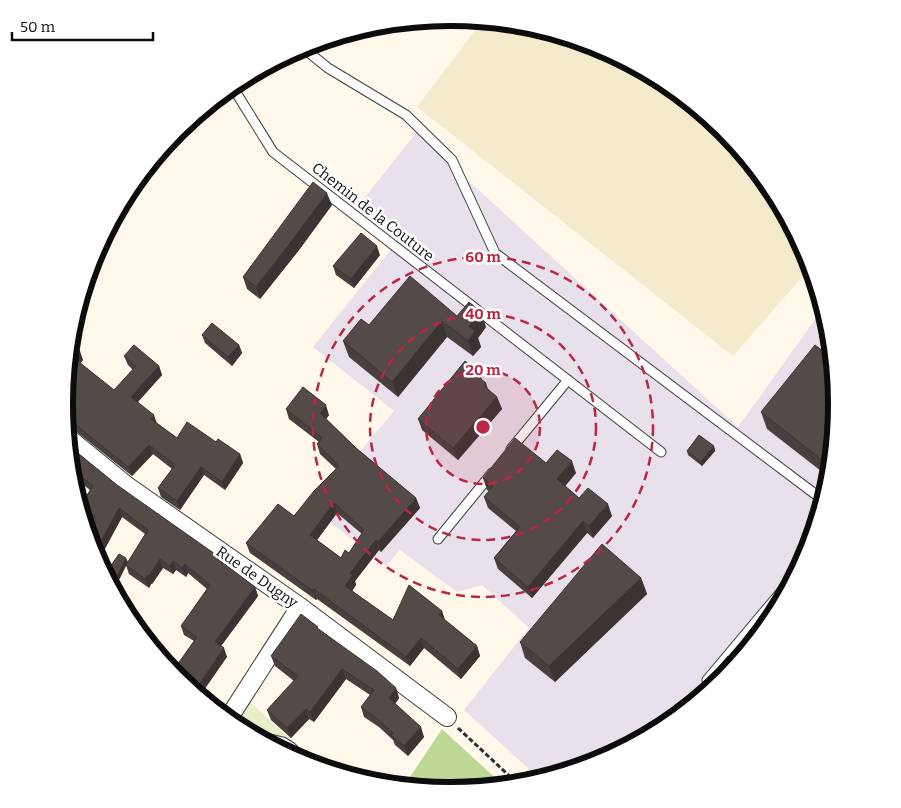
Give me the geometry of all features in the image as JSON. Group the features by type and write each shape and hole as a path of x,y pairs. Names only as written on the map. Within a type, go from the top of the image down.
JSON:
{"street":[{"name":"Rue de Dugny","path":"75,444 128,486 300,607 447,717"},
{"path":"232,712 300,607"}],"lane":[{"path":"309,54 328,68 406,115 452,160 495,253 817,495"},
{"name":"Chemin de la Couture","path":"236,93 273,152 661,452"},
{"path":"506,456 568,380"},
{"path":"438,539 500,463"},
{"path":"707,680 772,602"}],"path":[{"path":"447,717 510,777"}],"shaded area":[{"path":"477,27 500,29 548,39 595,55 618,65 660,90 700,120 718,137 735,155 765,194 789,237 805,274 733,356 417,107"},
{"path":"416,133 738,427 816,318 818,320 827,379 828,404 825,453 821,478 808,525 789,571 765,614 735,653 718,671 680,704 618,743 572,762 533,772 464,710 529,628 482,585 457,592 400,550 386,566 312,508 394,411 313,347 404,233 362,201"}],"green space":[{"path":"250,702 305,753 283,743 240,718"},
{"path":"442,729 497,779 450,782 408,780"}],"building":[{"path":"313,182 327,193 256,287 243,277"},
{"path":"361,233 377,246 351,279 333,266"},
{"path":"410,276 457,316 469,302 481,312 469,326 475,331 468,341 442,321 392,382 343,341 361,319 369,325"},
{"path":"212,323 239,345 228,357 202,335"},
{"path":"134,345 159,366 131,397 154,415 151,419 177,438 187,422 216,442 218,439 240,454 222,482 201,467 177,501 158,488 175,465 149,445 128,467 74,423 74,379 76,359 114,390 136,366 124,356"},
{"path":"815,345 825,352 828,404 824,461 761,412"},
{"path":"465,361 480,374 477,376 486,383 484,386 497,397 453,448 418,419"},
{"path":"303,387 326,405 320,413 356,448 416,498 378,542 376,540 350,573 353,575 345,586 393,620 409,585 442,611 439,615 477,646 458,669 421,638 406,657 314,589 313,591 246,543 278,504 294,516 314,491 339,466 317,444 322,438 286,409","holes":["334,503 364,530 349,553 345,550 341,558 310,535"]},
{"path":"699,435 714,446 701,462 687,451"},
{"path":"515,438 546,463 557,450 572,461 557,479 579,498 588,488 608,504 589,526 583,521 528,587 494,558 520,527 484,497 493,486 483,478"},
{"path":"76,451 117,485 215,554 214,556 255,587 215,642 224,648 198,685 177,665 197,637 181,626 210,585 185,564 182,568 173,561 170,566 160,559 145,579 126,565 148,530 119,508 100,543 92,521 95,516 89,511 85,498 93,486 80,476"},
{"path":"602,544 641,578 549,666 520,642"},
{"path":"119,554 126,558 116,579 110,567"},
{"path":"301,614 317,628 377,671 396,688 389,698 421,727 404,746 391,735 393,733 361,707 374,690 342,669 310,712 306,709 287,728 267,710 298,676 271,656"},
{"path":"728,656 730,658 718,671 711,678"}]}
